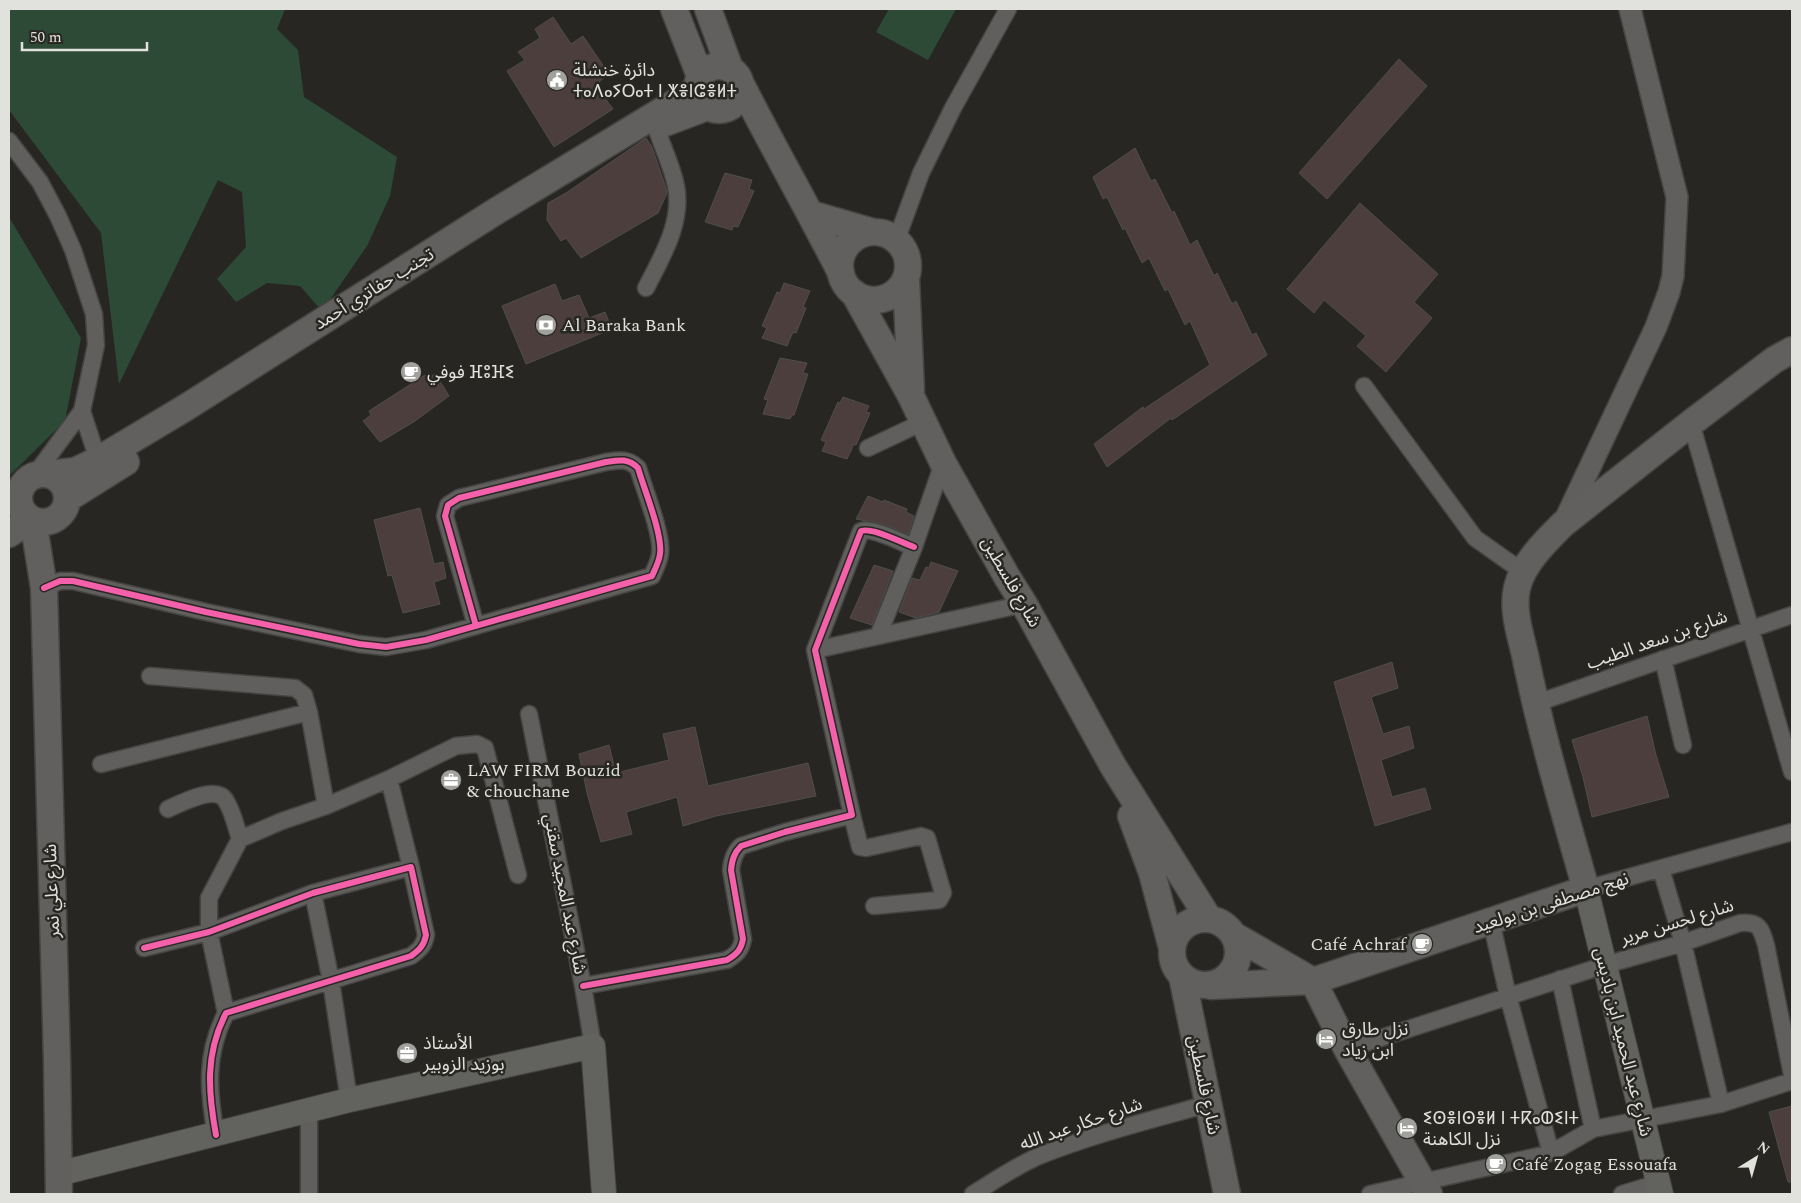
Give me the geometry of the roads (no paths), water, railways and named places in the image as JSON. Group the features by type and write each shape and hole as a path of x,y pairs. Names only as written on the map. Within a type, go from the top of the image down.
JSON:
{"main road":[{"path":"674,9 701,91 720,111 735,87"},
{"path":"708,9 735,87"},
{"path":"701,91 705,71 717,66 735,87"},
{"name":"شارع فلسطين","path":"735,87 774,149 811,214 847,283 911,396 943,463 1024,604 1113,766 1209,919"},
{"name":"تجنب حفاتري أحمد","path":"9,534 47,514 410,285 504,222 656,127 701,91"},
{"name":"تجنب حفاتري أحمد","path":"28,486 75,471 98,460 185,408 498,210 701,91"},
{"path":"811,214 885,237 903,249 907,258 908,268 906,278 911,396"},
{"path":"885,237 863,234 854,238 847,245 840,263 847,283 863,298 873,300 884,299 894,294 906,278"},
{"path":"1586,890 1534,704 1515,607 1517,587 1523,572 1544,543 1563,524 1691,423 1774,360 1792,350"},
{"path":"57,478 63,484 47,514 26,514 21,508 28,486 57,478"},
{"name":"شارع علي نمر","path":"47,514 50,565 44,588 59,1184"},
{"name":"شارع فلسطين","path":"1113,766 1152,874 1172,948"},
{"name":"نهج مصطفى بن بولعيد","path":"1211,986 1313,981 1586,890"},
{"name":"شارع عبد الحميد ابن باديس","path":"1586,890 1660,1189"},
{"path":"1235,936 1239,957 1236,967 1230,976 1221,982 1211,986 1200,986 1190,983 1175,968 1172,948 1180,929 1198,919 1209,919 1219,922 1235,936 1313,981 1347,1049 1426,1188"},
{"name":"شارع فلسطين","path":"1182,976 1228,1194"},
{"path":"59,1184 216,1135 309,1109 593,1046"},
{"name":"شارع عبد المجيد سقني","path":"593,1046 604,1194"}],"street":[{"path":"885,237 1008,9"},
{"path":"1563,524 1656,328 1673,276 1677,197 1630,9"},
{"path":"646,288 672,233 677,214 676,186 656,127"},
{"path":"9,140 40,182 73,250 94,314 96,345 82,411 28,486"},
{"path":"1364,386 1475,538 1523,572"},
{"path":"82,411 98,460"},
{"path":"868,448 923,422"},
{"path":"1691,423 1792,772"},
{"path":"44,588 60,581 73,581 206,612 359,644 386,647 426,640 476,626 652,576 661,554 661,540 638,468 630,460 616,460 459,498 448,505 445,516 476,626"},
{"path":"878,636 914,548 943,463"},
{"path":"874,906 939,900 944,893 927,838 921,836 860,848 815,650 861,531 865,529 884,535 914,548"},
{"path":"815,650 1024,604"},
{"name":"شارع بن سعد الطيب","path":"1534,704 1792,615"},
{"path":"1664,659 1683,745"},
{"path":"150,676 295,688 304,695 309,712 326,806"},
{"path":"101,764 309,712"},
{"name":"شارع عبد المجيد سقني","path":"530,714 593,1046"},
{"path":"216,1135 210,1101 209,1077 218,1030 226,1013 209,932 209,898 240,839 282,821 326,806 389,779 456,746 477,744 485,748 518,875"},
{"path":"226,1013 411,956 422,947 426,935 389,779"},
{"path":"168,809 198,796 220,795 226,800 240,839"},
{"path":"583,986 727,960 742,947 743,940 731,870 732,859 736,851 741,846 785,832 852,815"},
{"name":"نهج مصطفى بن بولعيد","path":"1586,890 1792,832"},
{"path":"144,948 209,932 313,893 411,867"},
{"path":"1661,868 1683,943 1721,1104"},
{"path":"313,893 331,981 349,1100"},
{"path":"1490,922 1551,1153"},
{"name":"شارع لحسن مرير","path":"1347,1049 1605,965 1683,943 1740,923 1754,923 1761,928 1766,945 1792,1075"},
{"path":"1560,980 1593,1129"},
{"path":"1370,1194 1426,1188 1551,1153 1593,1129 1721,1104 1792,1081"},
{"name":"شارع حكار عبد الله","path":"973,1194 1019,1166 1038,1157 1103,1134 1208,1104"},
{"path":"309,1109 309,1194"},
{"path":"1622,1194 1660,1189"}],"place":[{"name":"دائرة خنشلة ⵜⴰⴷⴰⵢⵔⴰⵜ ⵏ ⵅⴻⵏⵛⴻⵍⵜ","path":"557,80"},
{"name":"Al Baraka Bank","path":"546,325"},
{"name":"فوفي ⴼⵓⴼⵉ","path":"411,372"},
{"name":"LAW FIRM Bouzid & chouchane","path":"451,780"},
{"name":"Café Achraf","path":"1422,944"},
{"name":"نزل طارق ابن زياد","path":"1326,1039"},
{"name":"الأستاذ بوزيد الزوبير","path":"407,1053"},
{"name":"ⵉⵙⴻⵏⵙⴻⵍ ⵏ ⵜⴽⴰⵀⵉⵏⵜ نزل الكاهنة","path":"1407,1128"},
{"name":"Café Zogag Essouafa","path":"1496,1164"}]}
